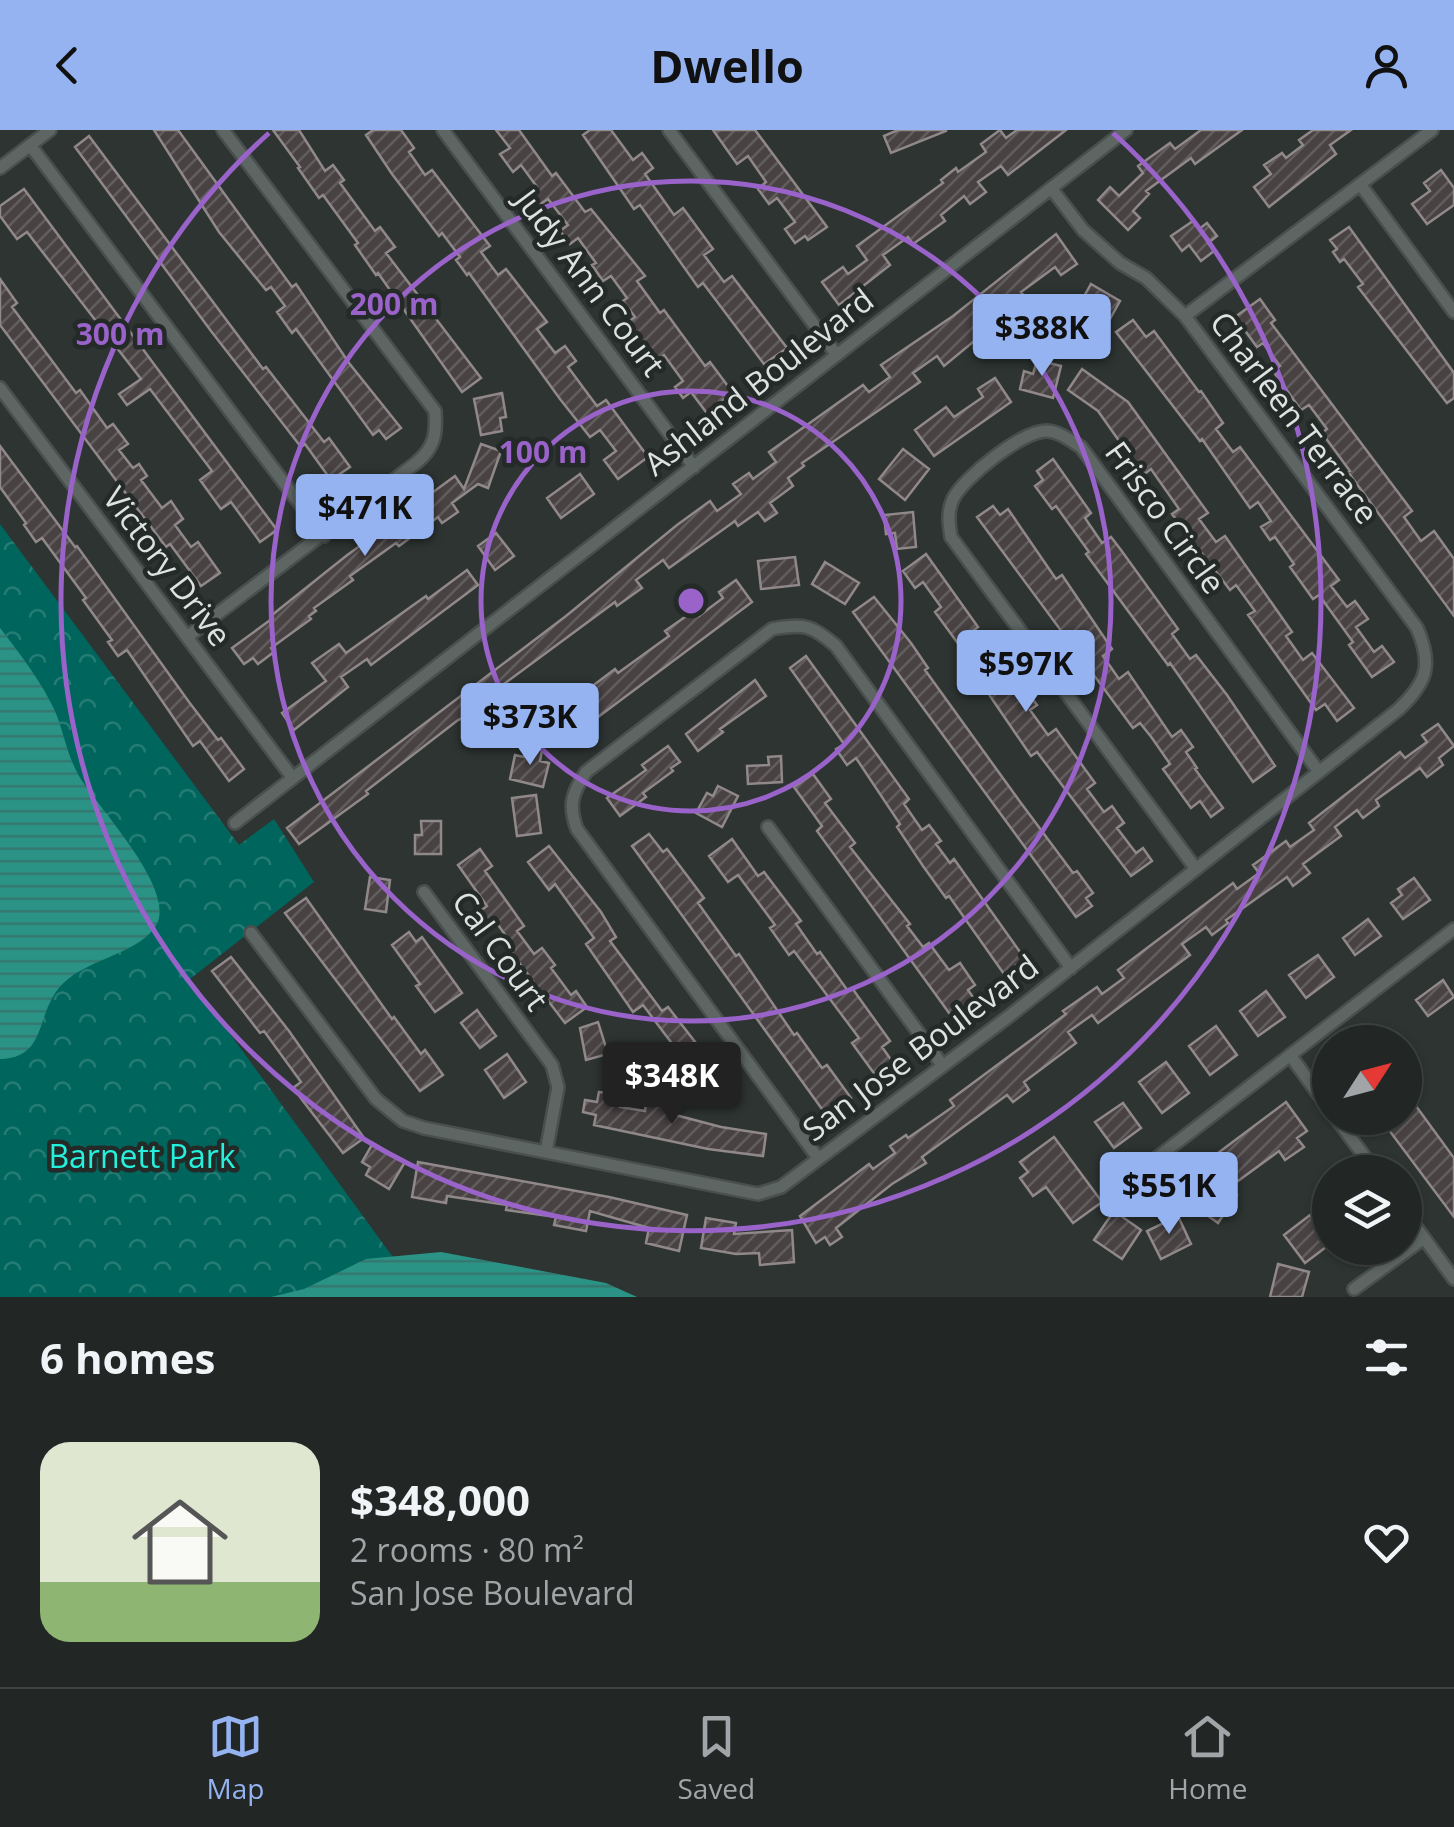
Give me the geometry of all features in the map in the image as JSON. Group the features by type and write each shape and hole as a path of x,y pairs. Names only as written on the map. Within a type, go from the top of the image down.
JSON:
{"street":[{"path":"0,168 50,130"},
{"path":"187,637 324,536 426,454 437,435 435,412 223,130"},
{"name":"Judy Ann Court","path":"443,130 694,467"},
{"path":"669,130 836,354"},
{"name":"Ashland Boulevard","path":"235,823 1126,130"},
{"path":"1186,316 1432,130"},
{"path":"30,145 324,536"},
{"path":"1360,184 1454,312"},
{"name":"Charleen Terrace","path":"1051,188 1083,230 1120,262 1146,278 1186,316 1417,628 1426,648 1426,672 1417,692 1399,709"},
{"name":"Victory Drive","path":"0,388 292,777"},
{"name":"Frisco Circle","path":"1196,869 951,538 948,516 953,499 965,482 1025,436 1047,431 1064,436 1081,448 1319,772"},
{"path":"818,1158 577,828 570,808 574,790 586,772 772,629 796,624 817,629 836,646 1071,968"},
{"name":"San Jose Boulevard","path":"251,933 376,1099 390,1112 424,1128 758,1194 781,1187 942,1066 1399,709"},
{"path":"768,826 942,1066"},
{"name":"Cal Court","path":"424,892 552,1065 558,1088 546,1152"},
{"path":"1148,1183 1158,1157 1454,929"},
{"path":"1290,1054 1312,1085"},
{"path":"1422,1235 1454,1279"},
{"path":"1354,1289 1424,1238"}],"green space":[{"name":"Barnett Park","path":"0,524 239,845 274,819 314,882 190,979 422,1297 0,1297"}],"shaded area":[{"path":"0,628 49,700 79,776 147,872 160,912 146,937 68,979 51,1000 33,1044 15,1057 0,1059"},
{"path":"441,1252 606,1283 637,1297 271,1297 304,1289 366,1259"}],"building":[{"path":"154,130 178,130 401,428 386,439 379,430 373,435 296,329 292,333 277,312 285,306 271,287 266,290 219,232"},
{"path":"273,130 299,130 325,171 333,165 344,180 340,183 375,231 380,227 395,247 386,253 481,378 462,392"},
{"path":"373,130 401,130 414,148 409,152 425,175 432,170 490,246 481,252 498,275 506,269 547,322 537,329 555,353 565,346 576,361 568,367 585,390 597,406 606,400 648,457 618,479 604,460 616,451 600,430 590,437 560,399 456,260 460,257 392,174 366,135"},
{"path":"496,130 519,130 552,176 556,173 585,212 591,209 645,276 637,281 660,313 664,310 705,366 710,362 733,393 706,412 691,392 683,398 675,387 683,381 664,355 655,362 626,324 635,317 623,301 627,298 611,276 603,281 578,238 570,244 560,231 568,225 548,199 539,205 529,192 537,187 521,165 513,172 500,154 510,148"},
{"path":"590,130 611,130 633,160 642,153 653,168 645,174 674,215 683,208 713,249 704,255 724,282 732,276 787,348 764,364 703,283 698,287 640,205 634,209 583,135"},
{"path":"713,130 755,130 827,227 808,240 805,236 795,243 785,229 795,222 777,198 769,204 758,189 766,182 748,156 737,164"},
{"path":"898,130 946,131 891,153 884,136"},
{"path":"1000,130 1006,138 1017,130 1066,130 1008,175 1001,166 978,182 986,192 970,204 964,196 941,215 945,221 913,244 908,237 883,255 890,265 839,305 822,282 843,267 848,274 867,260 857,246 943,183 941,180 956,168 958,172 986,152 981,144"},
{"path":"1201,130 1242,130 1195,164 1191,158 1146,191 1149,194 1133,211 1140,218 1128,230 1098,200 1110,187 1119,196 1143,173 1138,166 1170,143 1175,149"},
{"path":"1313,130 1351,130 1330,145 1336,154 1269,207 1254,187 1271,174 1264,165 1282,153 1286,158 1303,145 1299,140"},
{"path":"89,136 263,369 266,367 324,442 329,438 350,467 331,480 305,444 301,447 75,147"},
{"path":"1441,170 1454,188 1454,205 1427,224 1412,204 1430,191 1424,183"},
{"path":"24,189 277,530 260,542 231,502 221,509 200,480 212,471 150,389 127,405 119,394 141,379 27,232 17,239 0,216 0,206"},
{"path":"1193,221 1199,229 1207,223 1217,236 1208,243 1214,251 1201,261 1189,245 1182,251 1171,236"},
{"path":"1349,227 1454,373 1454,398 1447,403 1358,287 1363,284 1344,259 1340,262 1333,252 1337,249 1330,240"},
{"path":"1056,234 1077,264 1061,275 1055,267 1021,292 1029,302 1004,321 1002,318 944,366 937,356 913,373 920,382 802,463 804,466 788,478 793,486 770,503 777,513 765,521 758,512 738,526 735,521 669,568 663,560 636,580 642,588 617,606 615,602 485,698 477,707 484,716 473,724 467,716 458,720 366,791 368,794 299,844 287,828 566,616 677,525 710,501 717,511 741,494 733,484 749,473 753,479 776,462 769,452 863,385 869,392 890,377 881,365 953,316"},
{"path":"0,279 17,303 12,307 76,393 80,390 107,428 113,424 128,444 119,450 133,468 139,464 147,476 141,480 162,508 171,501 183,519 175,525 191,547 198,542 220,573 201,586 170,544 166,547 0,325"},
{"path":"1091,284 1120,301 1106,326 1077,309"},
{"path":"1260,299 1275,320 1271,323 1412,511 1404,517 1421,541 1434,531 1454,559 1454,616 1348,472 1322,433 1327,429 1309,405 1301,410 1273,371 1280,366 1263,343 1257,347 1235,317"},
{"path":"1133,320 1146,337 1154,331 1201,391 1223,423 1216,429 1233,452 1240,447 1339,580 1331,586 1347,607 1355,601 1368,619 1356,627 1374,652 1382,646 1394,662 1372,677 1349,645 1353,642 1319,595 1313,599 1275,537 1270,540 1261,527 1271,521 1258,502 1250,508 1202,439 1116,332"},
{"path":"1037,360 1061,366 1053,398 1020,389 1024,371 1033,374"},
{"path":"1082,369 1128,402 1208,513 1199,519 1216,542 1225,536 1292,632 1286,636 1303,660 1312,653 1354,708 1337,721 1325,704 1316,710 1248,615 1255,611 1236,585 1230,590 1172,514 1179,509 1151,469 1143,475 1098,411 1068,390"},
{"path":"995,378 1011,402 934,456 915,430 946,407 954,417 983,397 978,389"},
{"path":"502,393 506,417 500,418 502,431 481,435 474,399"},
{"path":"481,444 501,451 488,488 478,484 452,503 458,512 442,523 438,517 350,576 353,580 314,608 311,619 271,648 274,652 258,664 253,658 244,664 232,648 346,556 455,476 464,489"},
{"path":"0,446 189,702 244,769 229,781 200,741 193,746 127,650 118,656 108,642 112,640 83,600 86,598 42,538 36,542 24,525 0,487"},
{"path":"903,449 929,469 905,500 879,479"},
{"path":"1053,459 1091,513 1085,518 1102,543 1111,537 1178,629 1172,634 1190,659 1196,655 1275,766 1253,782 1170,663 1086,554 1089,552 1056,506 1052,509 1035,486 1043,480 1037,471"},
{"path":"580,474 594,494 561,518 547,498"},
{"path":"993,506 1000,515 1008,509 1056,579 1062,575 1112,649 1103,656 1119,679 1128,672 1172,737 1181,730 1193,747 1186,752 1223,808 1211,817 1200,801 1191,808 1163,769 1170,764 1152,738 1140,723 1133,728 977,517"},
{"path":"913,512 916,547 897,549 895,533 886,534 884,515"},
{"path":"496,533 514,556 495,570 478,546"},
{"path":"926,554 978,627 970,633 987,656 996,649 1037,705 1030,710 1048,735 1056,729 1095,783 1087,789 1104,812 1112,806 1124,823 1117,828 1136,853 1143,848 1152,861 1131,876 1037,752 1031,756 988,693 992,690 935,612 941,607 923,582 915,588 903,571"},
{"path":"795,557 799,585 761,589 758,561"},
{"path":"825,562 859,583 845,604 812,584"},
{"path":"467,570 478,585 371,665 367,659 341,677 348,687 294,730 282,713 326,681 312,663 339,644 346,653"},
{"path":"736,580 752,602 566,741 550,718 615,669 618,673 669,636 665,631 695,610 699,616 723,598 719,592"},
{"path":"874,597 911,643 928,668 925,670 1018,799 1073,873 1077,871 1093,893 1086,898 1092,906 1076,917 853,612"},
{"path":"806,656 909,799 904,804 922,830 929,825 941,841 936,844 950,863 954,859 1025,959 1004,974 923,866 856,758 847,765 836,749 844,744 790,668"},
{"path":"755,680 766,696 720,729 723,732 698,751 686,734"},
{"path":"1438,724 1454,746 1439,758 1443,765 1427,777 1420,768 1376,800 1379,806 1363,818 1357,810 1335,827 1341,836 1303,864 1310,873 1293,886 1287,877 1226,920 1228,923 1212,935 1206,927 1182,944 1190,955 1098,1023 1092,1015 1068,1032 1076,1043 1024,1082 1029,1090 1013,1102 1007,1095 922,1157 926,1163 836,1228 842,1237 830,1245 825,1237 816,1243 800,1216 869,1164 873,1169 895,1153 890,1146 954,1106 950,1100 1066,1014 1063,1011 1097,987 1102,994 1124,978 1118,970 1233,883 1237,889 1259,873 1253,865 1286,841 1290,847 1314,830 1309,823 1400,752 1405,758 1427,742 1422,735"},
{"path":"527,746 542,750 540,761 549,763 543,787 510,779 515,755 524,757"},
{"path":"668,746 680,762 643,793 646,797 620,816 607,798 646,770 642,765"},
{"path":"781,756 782,782 748,784 747,766 769,765 768,757"},
{"path":"813,774 831,799 825,803 855,843 850,847 910,924 907,926 923,947 929,943 949,970 960,963 975,985 968,990 975,1000 952,1017 817,831 822,826 794,787"},
{"path":"718,786 738,796 722,827 696,813 707,793 713,796"},
{"path":"536,795 541,833 517,836 512,798"},
{"path":"421,821 441,821 441,854 415,854 415,835 422,835"},
{"path":"649,834 663,852 667,849 704,898 698,903 736,956 739,954 794,1035 797,1033 822,1068 827,1065 851,1098 827,1116 632,846"},
{"path":"732,839 758,876 764,872 801,921 796,924 817,954 820,952 848,991 852,988 890,1041 882,1047 894,1064 876,1076 852,1043 859,1038 794,951 789,955 770,928 775,925 738,875 728,882 709,856"},
{"path":"549,846 601,912 616,937 610,941 662,1011 668,1007 720,1074 704,1086 643,1005 633,1012 586,944 594,938 555,884 549,890 528,862"},
{"path":"480,849 492,866 485,871 524,926 517,931 534,954 542,948 571,995 576,991 587,1007 565,1023 511,952 515,949 494,919 484,926 476,914 487,906 458,865"},
{"path":"370,877 390,880 386,912 365,909"},
{"path":"1414,878 1430,900 1403,919 1391,903 1402,895 1398,889"},
{"path":"306,898 392,1019 421,1054 425,1050 443,1075 420,1091 285,913"},
{"path":"1368,919 1381,936 1355,955 1343,938"},
{"path":"409,932 416,942 422,937 462,993 435,1012 392,945"},
{"path":"1318,955 1334,977 1306,998 1289,975"},
{"path":"231,957 364,1138 343,1153 293,1088 301,1082 264,1031 260,1033 212,971"},
{"path":"1443,980 1454,997 1428,1016 1416,1000"},
{"path":"1266,991 1285,1017 1258,1036 1240,1011"},
{"path":"477,1010 496,1036 480,1048 461,1023"},
{"path":"598,1022 608,1054 586,1060 580,1028"},
{"path":"1216,1026 1237,1055 1210,1075 1189,1046"},
{"path":"507,1054 526,1082 504,1098 485,1070"},
{"path":"1166,1062 1189,1093 1162,1113 1139,1082"},
{"path":"599,1092 622,1095 620,1107 645,1111 646,1103 669,1107 668,1113 766,1134 763,1156 708,1149 594,1125 596,1115 583,1112 585,1100 597,1102"},
{"path":"1286,1102 1307,1131 1297,1138 1304,1147 1285,1160 1279,1151 1238,1181 1218,1153"},
{"path":"1123,1103 1141,1128 1114,1148 1095,1122"},
{"path":"1422,1114 1454,1158 1454,1217 1422,1174 1422,1155 1408,1155 1393,1135 1422,1135"},
{"path":"1054,1137 1102,1202 1073,1223 1046,1187 1033,1196 1020,1178 1028,1172 1020,1162"},
{"path":"373,1143 405,1162 389,1189 366,1175 370,1167 362,1162"},
{"path":"418,1162 687,1215 679,1251 646,1243 649,1228 590,1211 586,1231 554,1225 556,1217 506,1210 507,1205 447,1196 446,1203 412,1197"},
{"path":"1208,1174 1237,1195 1218,1223 1190,1203"},
{"path":"1114,1211 1141,1230 1122,1259 1094,1240"},
{"path":"1310,1215 1312,1258 1305,1263 1284,1235"},
{"path":"1178,1216 1191,1244 1161,1259 1147,1231"},
{"path":"706,1218 736,1223 734,1234 792,1230 794,1262 760,1265 759,1253 701,1248"},
{"path":"1278,1264 1309,1272 1302,1297 1270,1297"}]}
